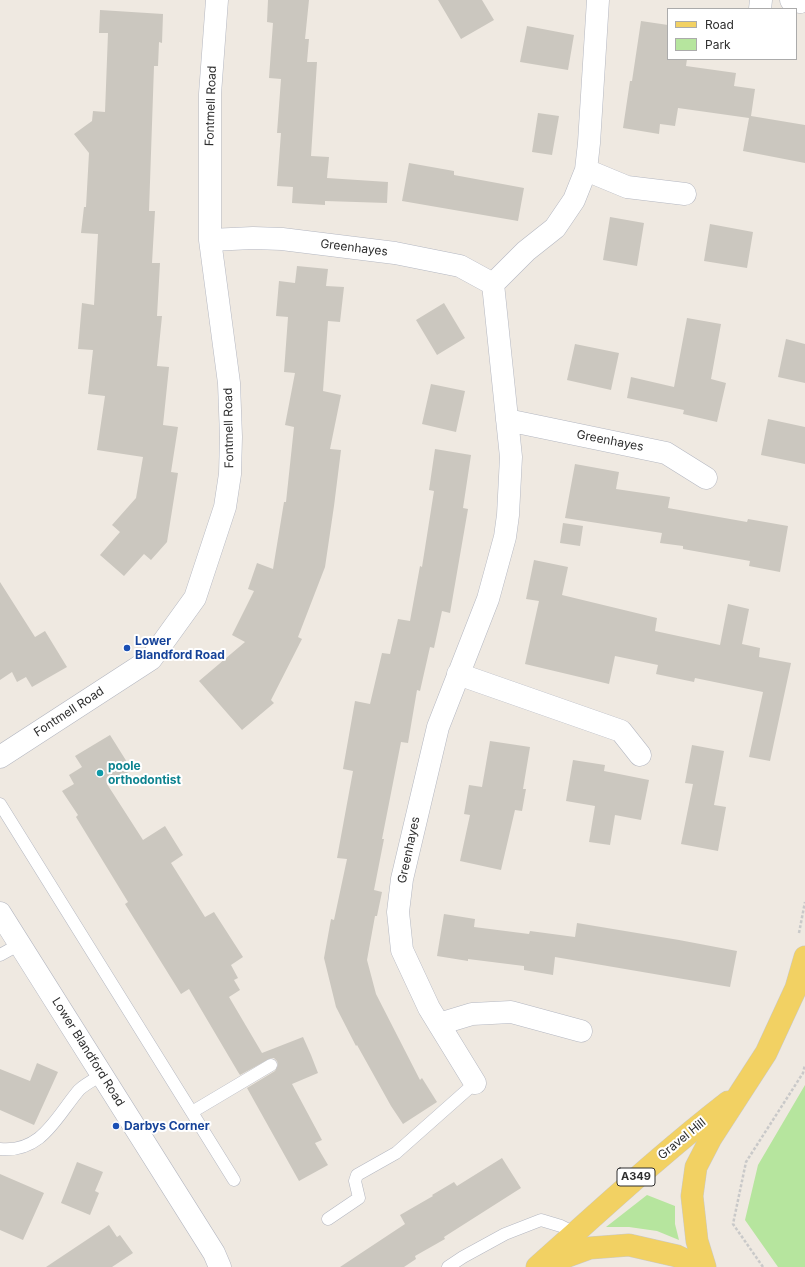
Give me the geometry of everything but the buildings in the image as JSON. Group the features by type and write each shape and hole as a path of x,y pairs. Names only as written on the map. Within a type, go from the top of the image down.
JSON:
{"main road":[{"name":"Gravel Hill","path":"705,1267 697,1241 692,1196 696,1167 711,1138 766,1054 796,988 805,957"},
{"name":"Gravel Hill","path":"537,1267 647,1168 740,1092"},
{"name":"A349","path":"537,1267 590,1248 629,1245 677,1256 700,1267"}],"street":[{"name":"Fontmell Road","path":"0,757 151,659 195,598 225,507 230,474 232,437 229,383 210,240 210,94 217,0"},
{"path":"493,284 526,251 555,228 574,200 586,170 598,0"},
{"path":"791,0 800,2 802,0"},
{"path":"586,170 627,187 686,194"},
{"name":"Greenhayes","path":"210,240 253,238 282,239 395,252 460,266 493,284 511,457 508,515 504,537 488,599 438,727 402,879 398,912 402,950 429,1008 475,1083"},
{"name":"Greenhayes","path":"507,420 666,452 706,478"},
{"path":"458,674 621,731 640,755"},
{"name":"Lower Blandford Road","path":"0,913 220,1262"},
{"path":"439,1024 472,1014 511,1012 581,1031"}],"lane":[{"path":"0,804 234,1180"},
{"path":"0,955 20,944"},
{"path":"192,1112 271,1065"},
{"path":"0,1149 18,1149 32,1144 48,1131 80,1089 102,1075"},
{"path":"328,1219 359,1198 356,1181 358,1175 396,1153 475,1083"},
{"path":"448,1267 462,1257 504,1234 541,1220 562,1226 575,1233"}],"path":[{"path":"798,934 805,902"},
{"path":"763,1267 733,1224 746,1162 803,1072 805,1065"}],"green space":[{"path":"805,1085 805,1267 778,1267 745,1220 758,1165"},
{"path":"647,1195 675,1206 675,1224 679,1240 657,1231 629,1227 606,1227"}],"place":[{"name":"Lower Blandford Road","path":"127,648"},
{"name":"poole orthodontist","path":"100,773"},
{"name":"Darbys Corner","path":"116,1126"}]}
